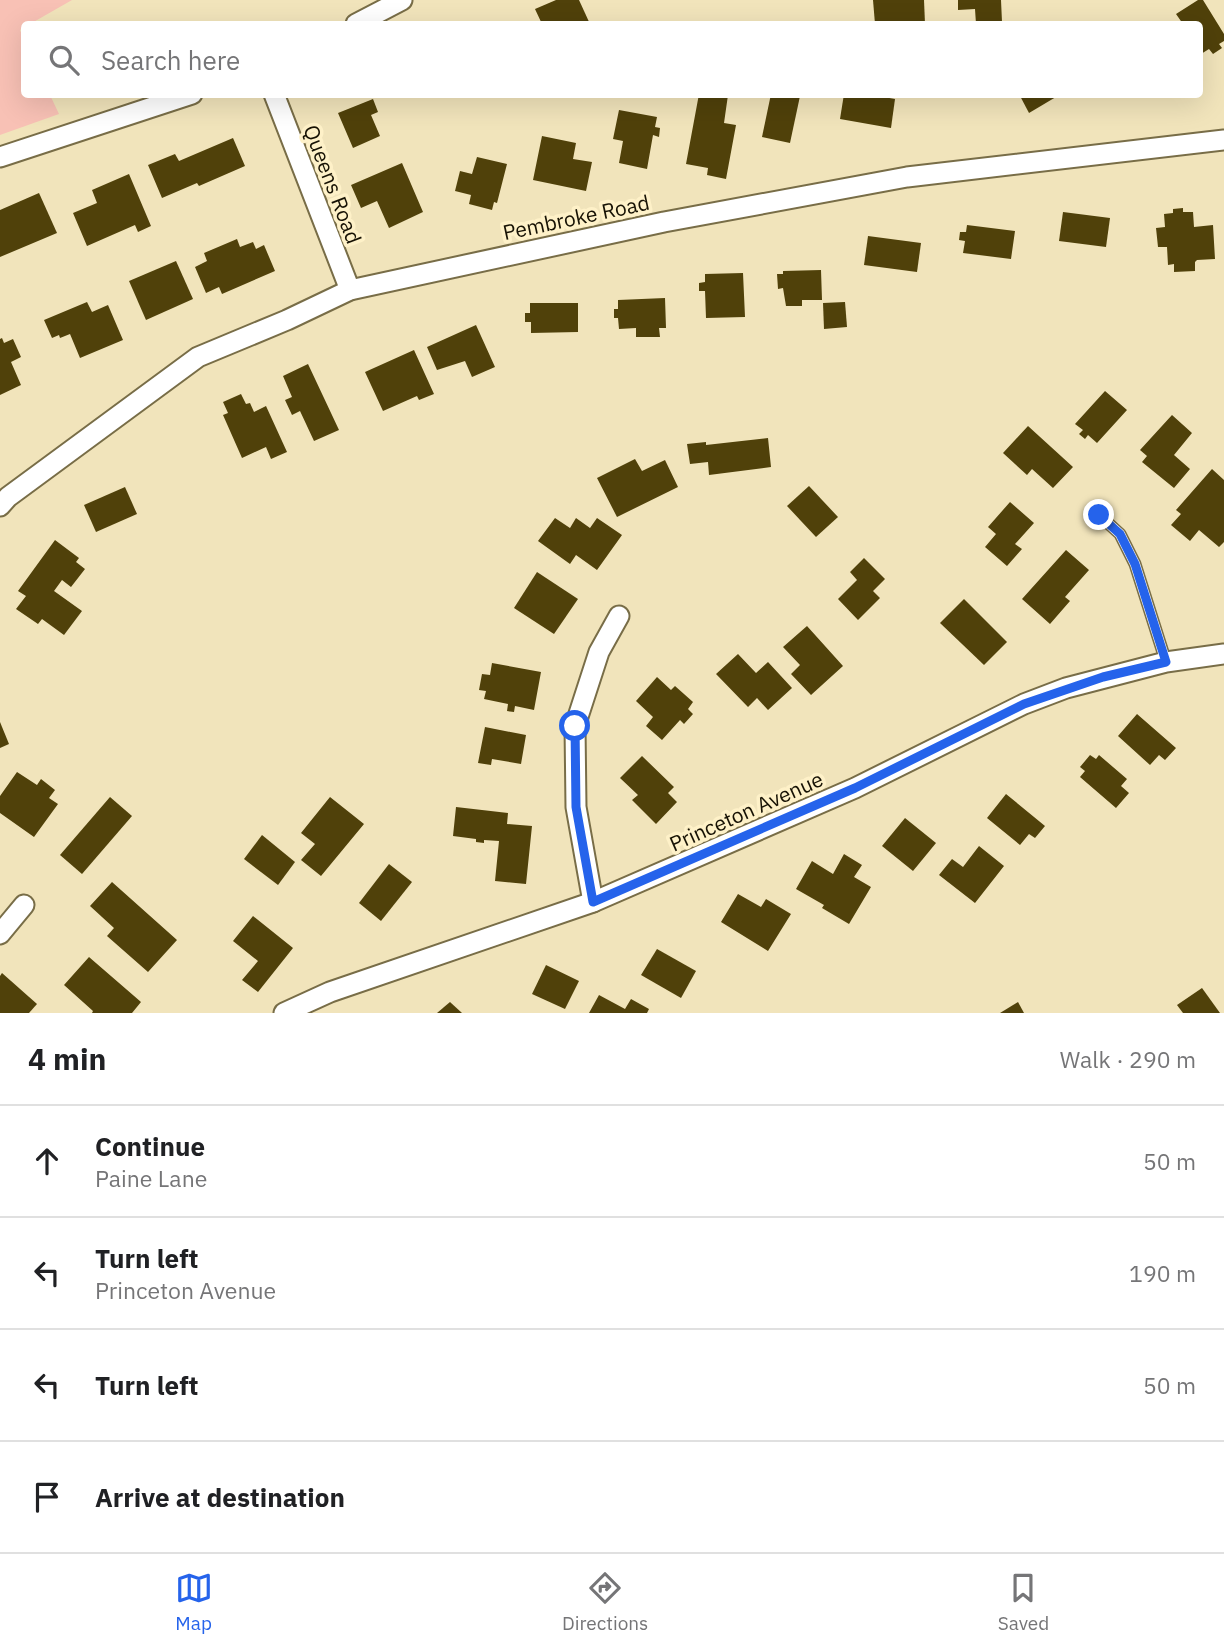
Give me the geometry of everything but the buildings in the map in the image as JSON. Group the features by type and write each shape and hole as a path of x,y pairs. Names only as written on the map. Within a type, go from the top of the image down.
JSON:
{"street":[{"path":"361,21 402,0"},
{"path":"0,156 180,98"},
{"name":"Queens Road","path":"276,98 350,290"},
{"name":"Pembroke Road","path":"0,506 8,497 198,357 350,290 664,222 907,177 1224,141"},
{"path":"593,902 576,807 575,726 599,652 619,617"},
{"name":"Princeton Avenue","path":"284,1013 330,992 593,902 855,788 1024,704 1091,680 1166,662 1224,654"},
{"path":"0,934 24,905"}],"lane":[{"path":"1099,515 1120,534 1135,564 1166,662"}],"shaded area":[{"path":"0,0 72,0 35,21 21,21 21,98 51,98 59,114 0,135"}],"route":[{"path":"575,726 576,807 593,902 855,788 1024,704 1103,677 1166,662 1135,564 1120,534 1099,515"}]}
